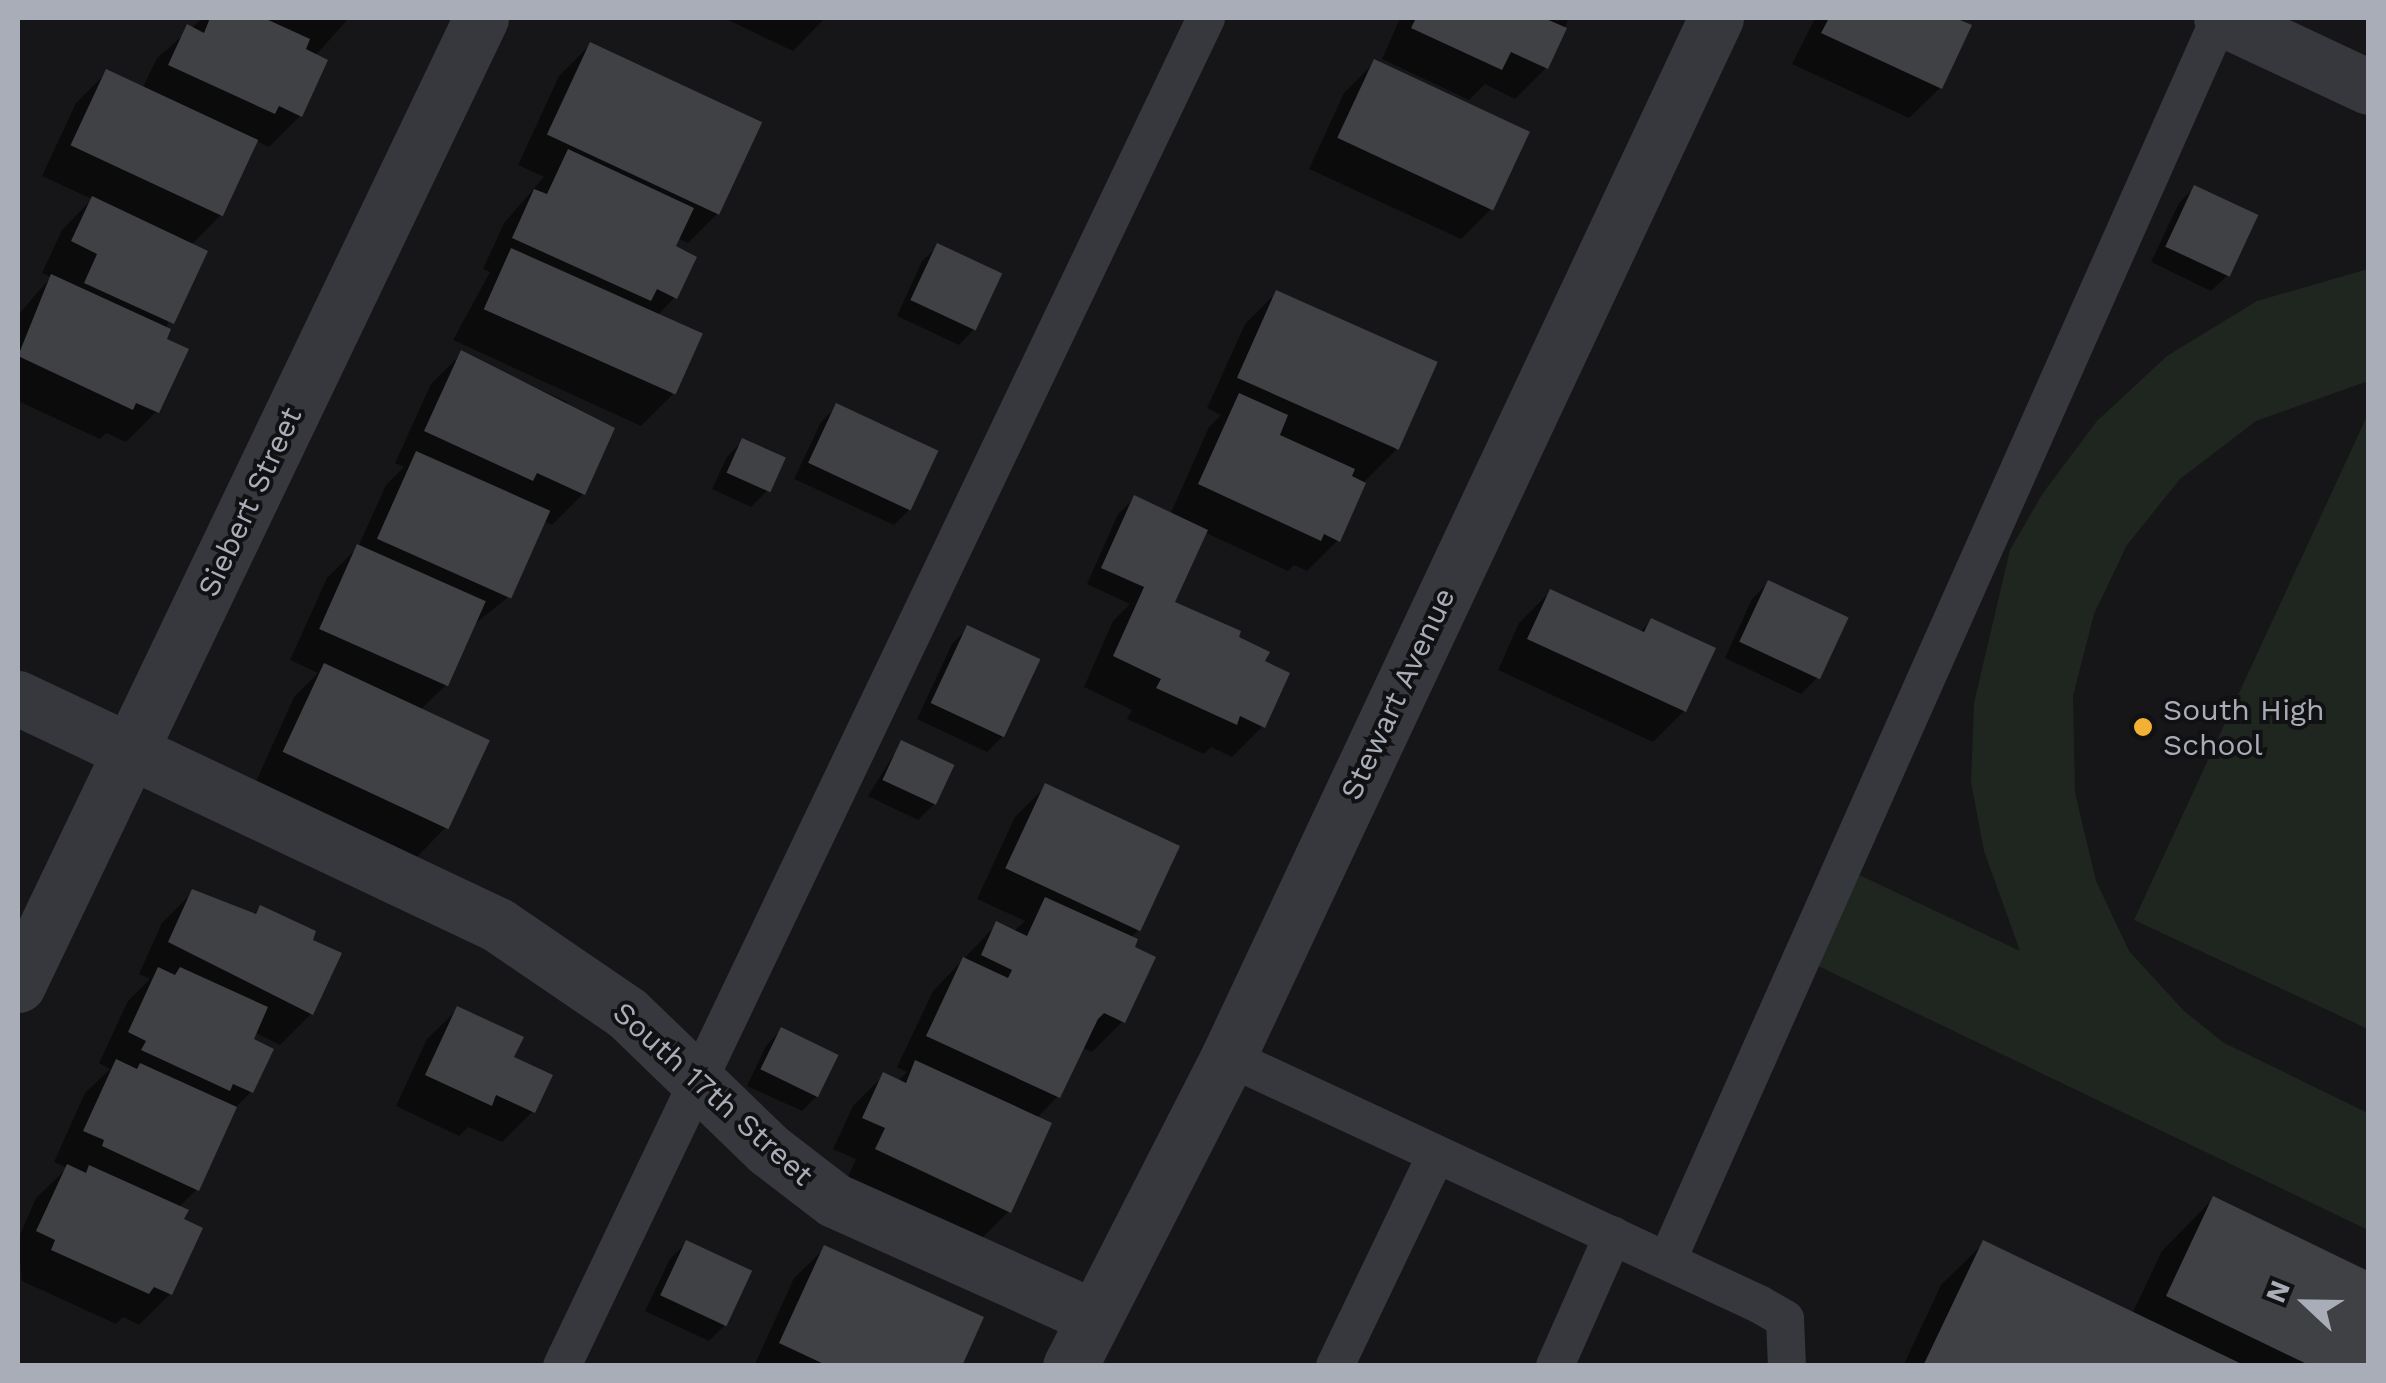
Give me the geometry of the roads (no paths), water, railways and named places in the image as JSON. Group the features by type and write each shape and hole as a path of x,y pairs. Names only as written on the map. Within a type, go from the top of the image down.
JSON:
{"street":[{"name":"Siebert Street","path":"18,985 481,18"},
{"name":"Stewart Avenue","path":"1070,1366 1228,1057 1716,18"},
{"path":"2221,18 2368,87"},
{"name":"South 17th Street","path":"18,698 498,925 627,1013 769,1150 834,1200 1094,1317"}],"lane":[{"path":"562,1366 1206,18"},
{"path":"1667,1261 2221,18"},
{"path":"1228,1057 1785,1319 1787,1366"},
{"path":"1336,1366 1436,1155"},
{"path":"1555,1366 1613,1235"}],"place":[{"name":"South High School","path":"2143,727"}]}
